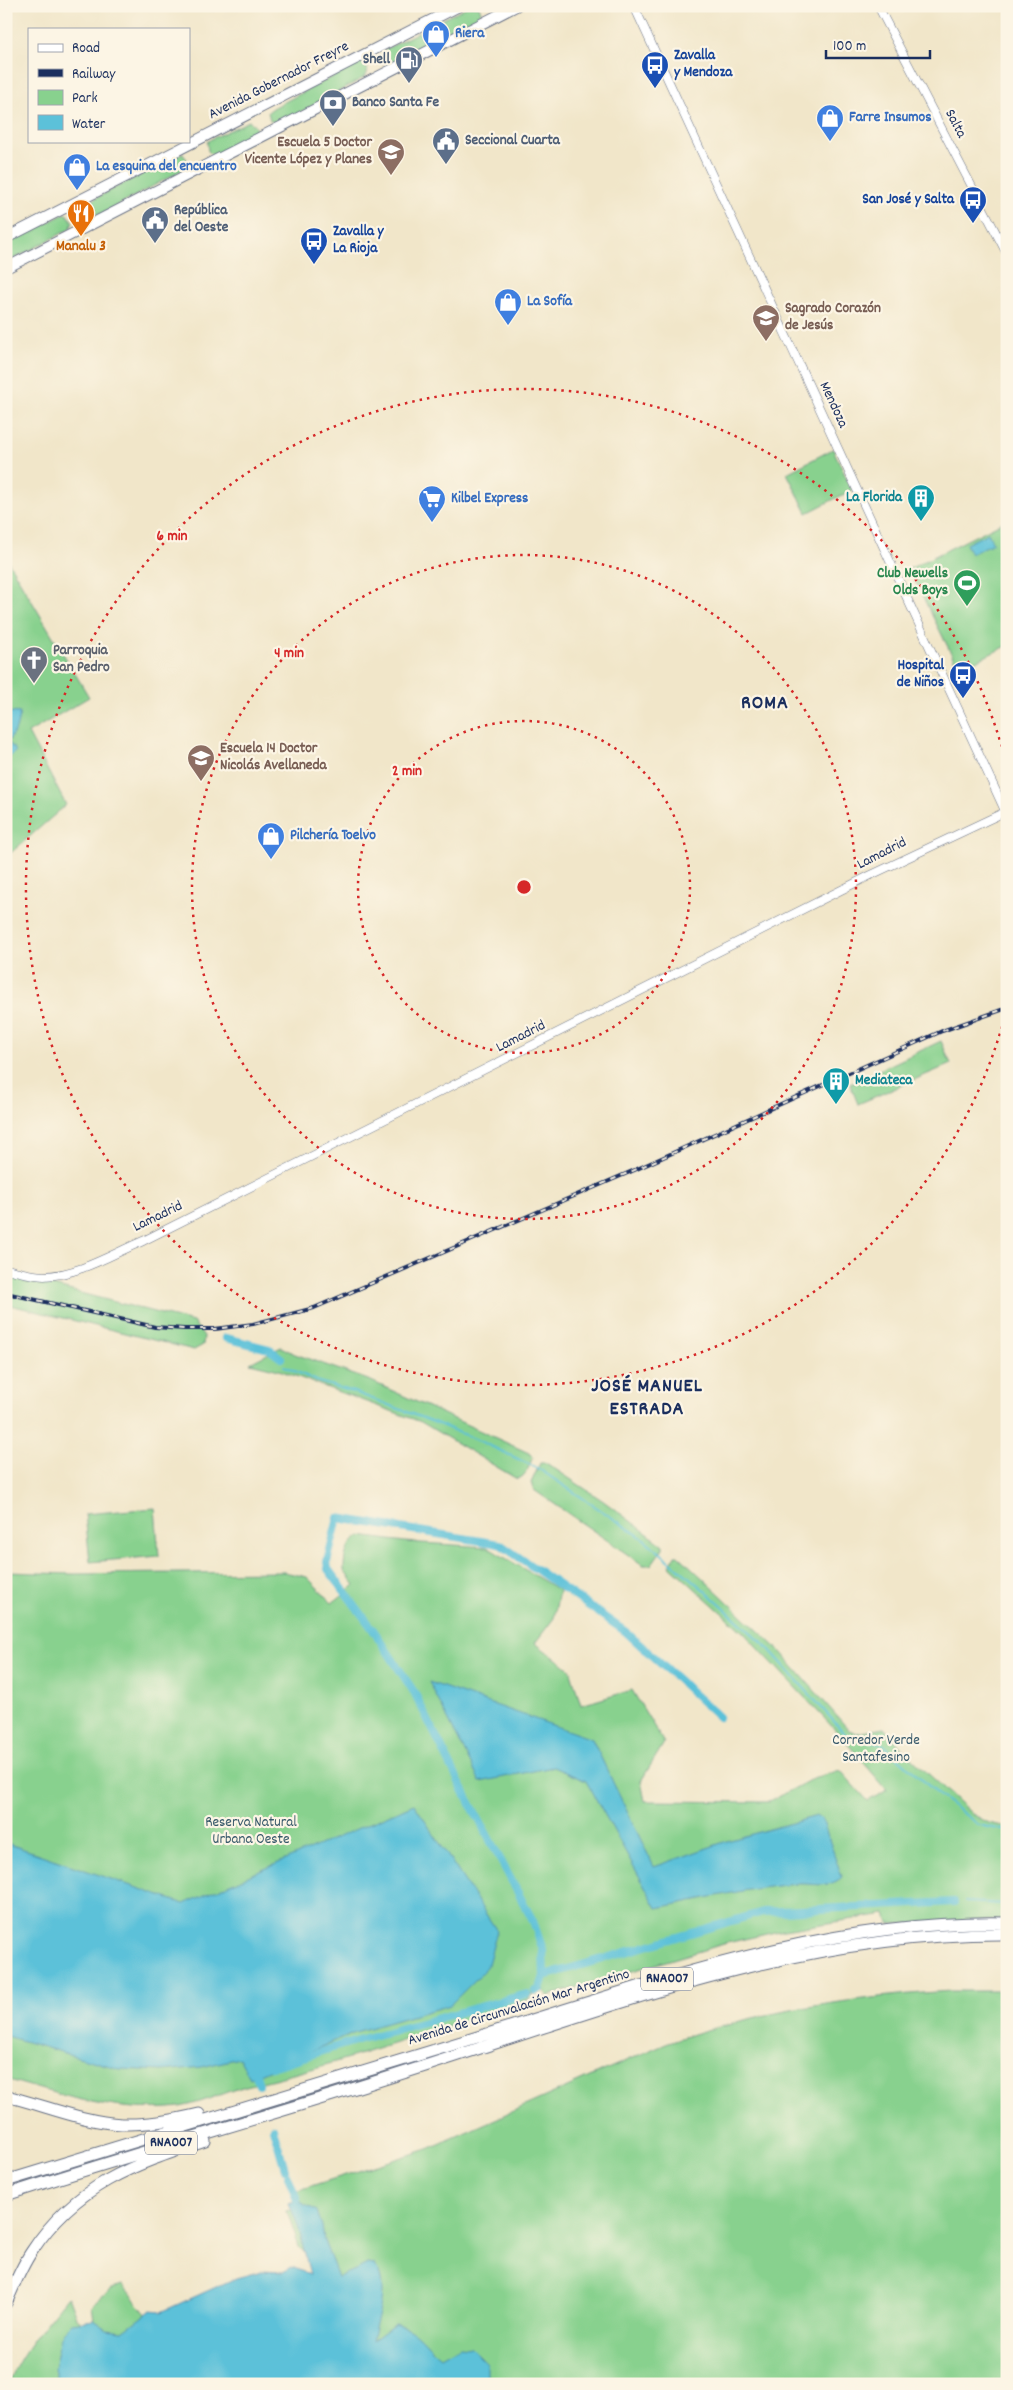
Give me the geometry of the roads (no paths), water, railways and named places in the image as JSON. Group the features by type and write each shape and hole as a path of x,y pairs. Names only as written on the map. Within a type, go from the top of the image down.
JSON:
{"highway":[{"name":"Avenida de Circunvalación Mar Argentino","path":"336,2080 660,1981 775,1948 887,1930 964,1924 1007,1923"},
{"name":"Avenida de Circunvalación Mar Argentino","path":"338,2094 592,2013 768,1961 841,1946 890,1940 1007,1934"},
{"path":"6,2096 101,2121 143,2124 178,2120 336,2080"},
{"name":"RNA007","path":"6,2181 336,2080"},
{"path":"6,2303 30,2253 45,2232 75,2203 105,2180 146,2161 243,2129 338,2094"},
{"name":"RNA007","path":"6,2195 104,2163 338,2094"}],"main road":[{"name":"Avenida Gobernador Freyre","path":"6,238 459,6"},
{"path":"6,268 516,6"}],"street":[{"name":"Mendoza","path":"634,6 1006,813"},
{"name":"Salta","path":"878,6 1007,254"},
{"name":"Lamadrid","path":"6,1269 44,1276 83,1267 143,1240 879,871 1006,813"}],"water":[{"path":"988,533 993,543 971,554 966,544"},
{"path":"6,712 20,713 16,729 8,742 16,751 6,761"},
{"path":"429,1682 592,1739 654,1867 727,1841 817,1816 822,1819 842,1877 837,1881 827,1884 798,1884 763,1888 657,1908 586,1781 553,1767 480,1782"},
{"path":"414,1804 497,1931 487,1968 450,2005 355,2032 250,2078 239,2058 202,2067 163,2071 120,2069 6,2036 6,1843 184,1904"},
{"path":"297,2200 317,2211 324,2241 338,2277 368,2264 375,2265 382,2283 382,2293 372,2341 395,2324 410,2329 441,2357 460,2346 471,2347 487,2363 487,2377 480,2384 58,2384 54,2368 62,2333 72,2323 94,2320 107,2329 123,2331 150,2311 161,2312 236,2278 262,2271 283,2272 292,2267 310,2275 298,2226 289,2203"}],"waterway":[{"path":"226,1338 269,1349 281,1358"},
{"path":"284,1366 319,1382 354,1392 436,1423 539,1469 644,1539 704,1590 768,1648 848,1737 885,1746 941,1797 979,1825 1007,1831"},
{"path":"536,1991 540,1989 544,1976 543,1950 533,1921 460,1784 414,1692 372,1628 328,1569 327,1562 338,1518 500,1544 626,1632 719,1717"},
{"path":"544,1976 763,1912 954,1902"},
{"path":"965,1902 1007,1904"},
{"path":"272,2067 358,2040 527,1994"},
{"path":"253,2065 259,2085"},
{"path":"273,2128 285,2169"},
{"path":"288,2176 297,2200"}],"railway":[{"path":"6,1293 155,1327 184,1329 215,1329 253,1324 314,1308 637,1169 942,1031 1007,1008"}],"place":[{"name":"Riera","path":"436,58"},
{"name":"Shell","path":"409,84"},
{"name":"Zavalla y Mendoza","path":"655,89"},
{"name":"Banco Santa Fe","path":"333,127"},
{"name":"Farre Insumos","path":"830,142"},
{"name":"Seccional Cuarta","path":"446,165"},
{"name":"Escuela 5 Doctor Vicente López y Planes","path":"391,176"},
{"name":"La esquina del encuentro","path":"77,191"},
{"name":"San José y Salta","path":"973,224"},
{"name":"Manalu 3","path":"81,237"},
{"name":"República del Oeste","path":"155,244"},
{"name":"Zavalla y La Rioja","path":"314,265"},
{"name":"La Sofía","path":"508,326"},
{"name":"Sagrado Corazón de Jesús","path":"766,342"},
{"name":"La Florida","path":"921,522"},
{"name":"Kilbel Express","path":"432,523"},
{"name":"Club Newells Olds Boys","path":"967,607"},
{"name":"Parroquia San Pedro","path":"34,684"},
{"name":"Hospital de Niños","path":"963,699"},
{"name":"Escuela 14 Doctor Nicolás Avellaneda","path":"201,782"},
{"name":"Pilchería Toelvo","path":"271,860"},
{"name":"Mediateca","path":"836,1105"}],"district":[{"name":"ROMA","path":"765,704"},
{"name":"JOSÉ MANUEL ESTRADA","path":"647,1398"}],"park label":[{"name":"Corredor Verde Santafesino","path":"876,1750"},
{"name":"Reserva Natural Urbana Oeste","path":"251,1832"}]}
